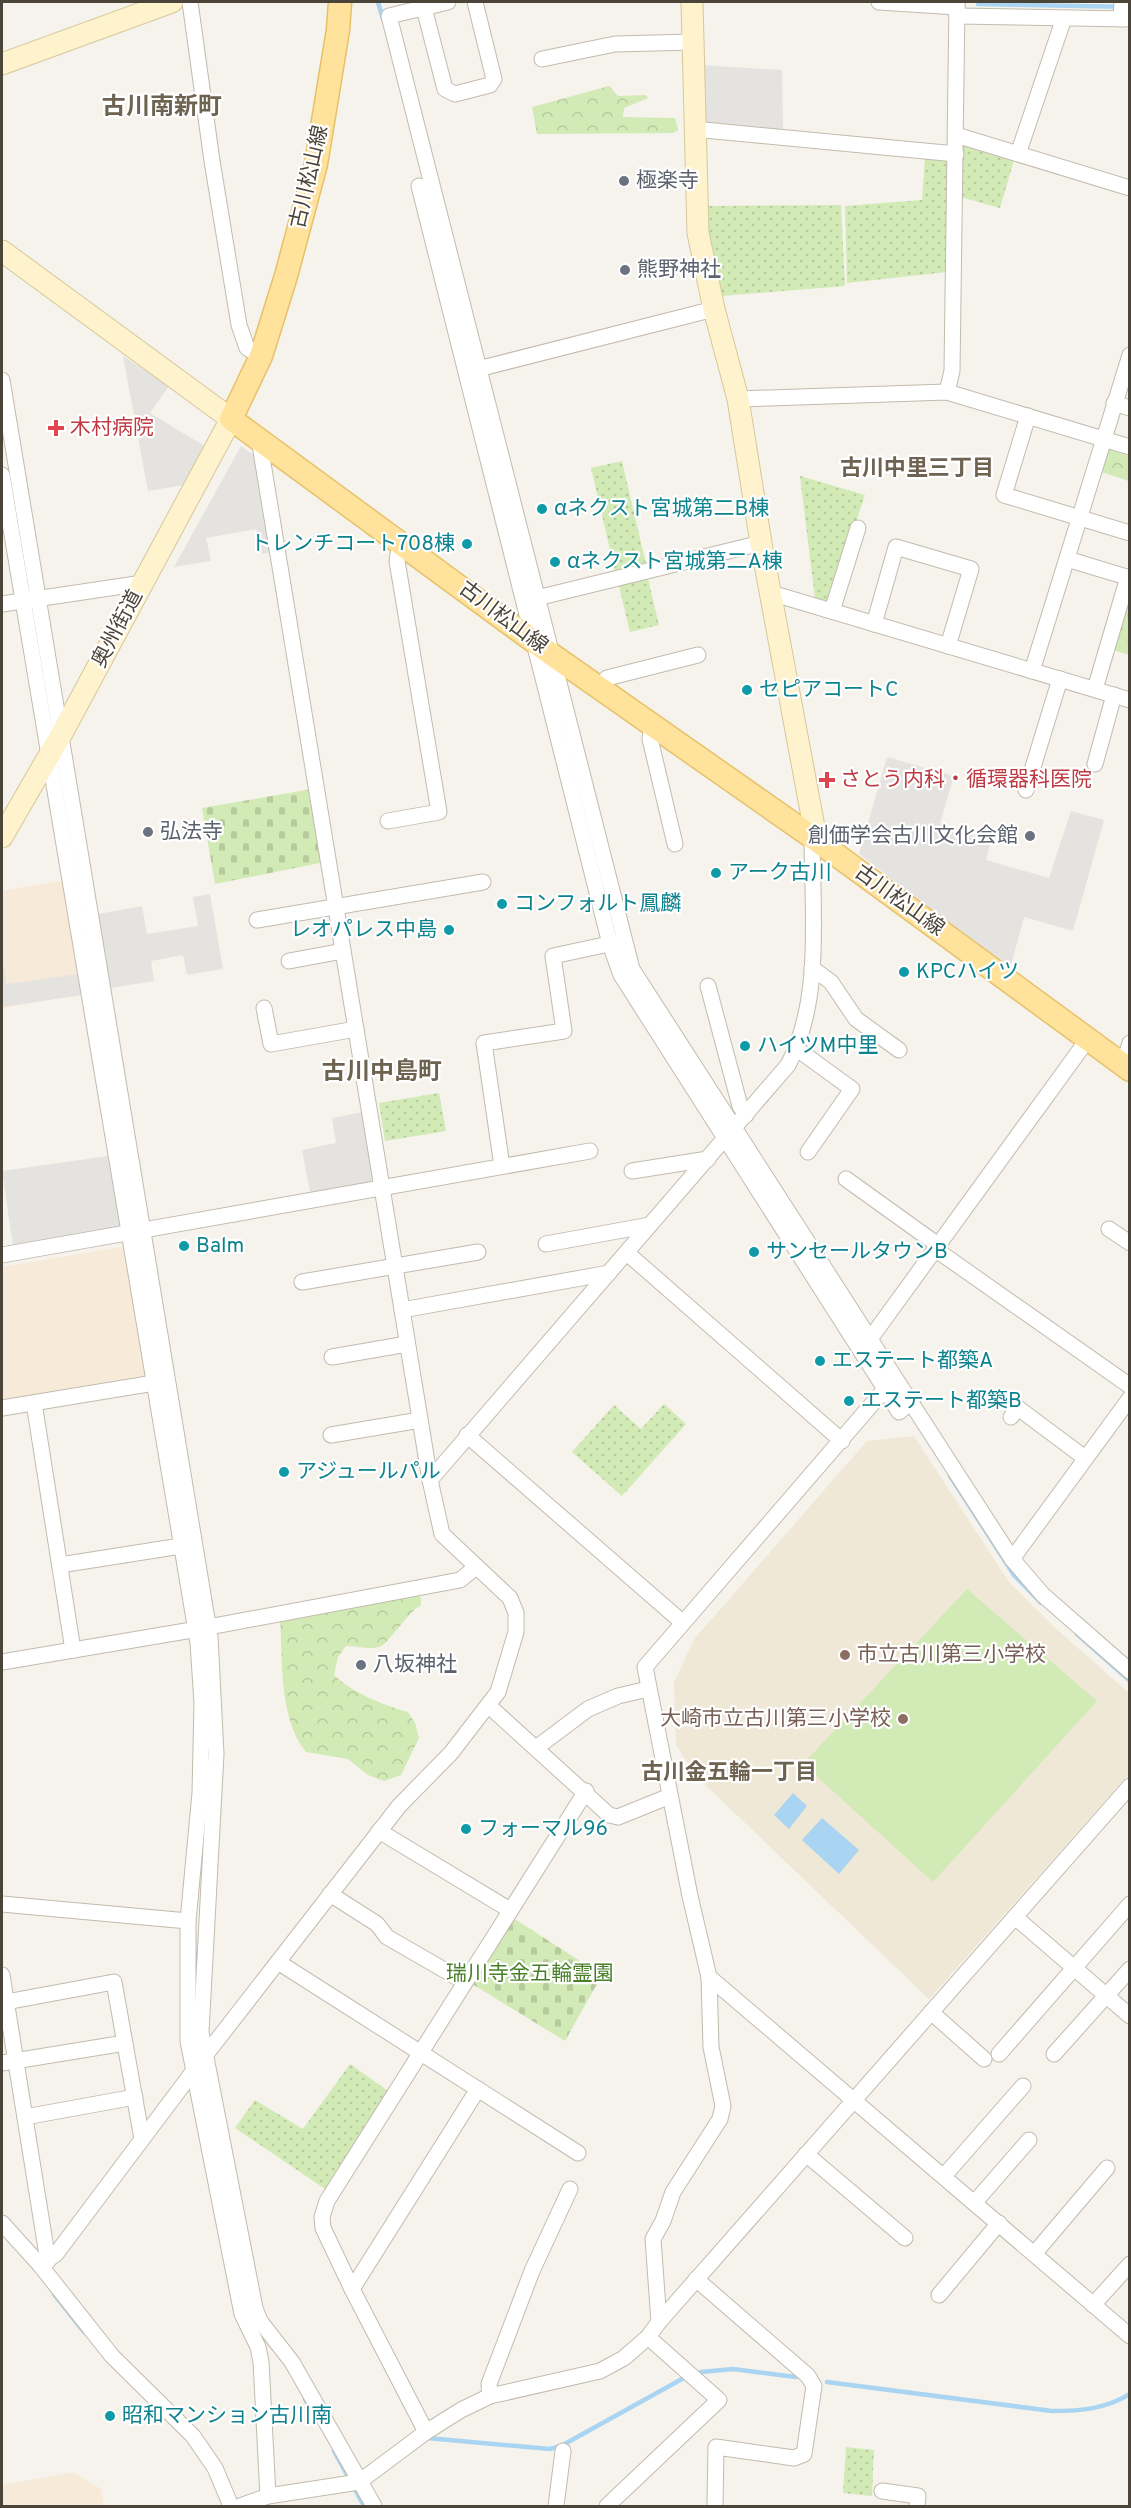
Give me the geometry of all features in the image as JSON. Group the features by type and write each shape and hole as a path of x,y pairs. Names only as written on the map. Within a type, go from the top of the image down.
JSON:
{"main road":[{"name":"古川松山線","path":"340,2 338,30 316,164 286,276 261,356 231,419 598,688 812,837 1126,1067"}],"street":[{"path":"2,64 172,2"},
{"path":"190,2 239,326 247,348 261,356"},
{"path":"448,2 389,16 465,342 617,943 706,1096 870,1339 908,1405 1012,1559 1042,1595 1130,1671"},
{"path":"424,8 445,89 455,94 490,85 495,79 475,2"},
{"path":"430,1480 788,1065 797,1049 806,1017 812,968 812,837 814,827 761,543 738,399 714,309 698,233 692,2"},
{"path":"879,2 1064,18 1124,13"},
{"path":"947,392 951,371 957,8"},
{"path":"1018,154 1064,18"},
{"path":"542,59 615,44 692,42"},
{"path":"694,129 956,154"},
{"path":"956,135 1130,188"},
{"path":"418,186 465,342 478,369 485,423"},
{"path":"2,251 231,419"},
{"path":"478,369 714,309"},
{"path":"1032,670 1104,439 1122,406 1130,355"},
{"path":"2,380 48,758 84,924 215,1698 216,1754 200,2062 242,2314 258,2346 261,2362 268,2496"},
{"path":"738,399 947,392 1130,447"},
{"path":"1028,416 1004,495 1130,533"},
{"name":"奥州街道","path":"2,837 61,735 231,419"},
{"path":"44,2263 56,2254 200,2062 379,1831 399,1806 451,1753 489,1706 498,1692 516,1632 516,1613 510,1598 442,1534 430,1480 259,439"},
{"path":"2,475 61,735 84,924"},
{"path":"832,611 858,528"},
{"path":"388,821 439,812 397,561 400,542"},
{"path":"537,598 761,543"},
{"path":"874,624 896,547 971,568 948,646"},
{"path":"1067,559 1129,578 1095,689"},
{"path":"522,570 537,598 542,647 617,943"},
{"path":"2,604 143,583"},
{"path":"771,593 1130,700"},
{"path":"598,688 607,678 698,655"},
{"path":"1026,790 1060,679"},
{"path":"1095,764 1114,695"},
{"path":"652,726 650,739 675,844"},
{"path":"257,920 483,882"},
{"path":"502,1166 484,1043 564,1031 553,956 617,943"},
{"path":"289,961 343,951"},
{"path":"812,968 831,982 856,1019 900,1050"},
{"path":"708,986 740,1106 746,1115"},
{"path":"264,1008 271,1044 356,1029"},
{"path":"870,1339 1088,1039"},
{"path":"1126,1067 1130,1042"},
{"path":"797,1049 852,1089 808,1152"},
{"path":"730,1133 899,1412 908,1405"},
{"path":"2,1255 590,1151"},
{"path":"632,1171 708,1159"},
{"path":"846,1179 1130,1386"},
{"path":"546,1244 650,1225"},
{"path":"1109,1229 1130,1243"},
{"path":"136,1231 154,1383 181,1546 202,1628 200,1782 188,1921 186,2015 200,2062 255,2308 260,2321 292,2362 353,2483 374,2506"},
{"path":"302,1282 478,1252"},
{"path":"627,1252 842,1441"},
{"path":"402,1310 609,1273"},
{"path":"332,1357 407,1344"},
{"path":"2,1408 154,1383"},
{"path":"659,2322 653,2239 674,2192 720,2119 723,2106 711,2047 709,1977 690,1896 645,1667 885,1389"},
{"path":"1012,1559 1130,1398"},
{"path":"34,1403 73,1650"},
{"path":"1011,1417 1018,1408 1085,1458"},
{"path":"331,1435 420,1420"},
{"path":"467,1435 682,1622"},
{"path":"60,1565 181,1546"},
{"path":"2,1662 460,1580 476,1567"},
{"path":"536,1748 588,1709 618,1696 648,1689"},
{"path":"489,1706 586,1791 609,1815 618,1817 670,1796"},
{"path":"426,2433 327,2241 322,2217 327,2201 586,1791"},
{"path":"240,2506 268,2496 353,2483 461,2410 490,2396 600,2371 624,2358 648,2337 806,2154 1128,1792"},
{"path":"379,1831 510,1910"},
{"path":"330,1894 377,1924 387,1937 465,1982"},
{"path":"999,2054 1130,1904"},
{"path":"2,1905 188,1921"},
{"path":"1015,1917 1130,2016"},
{"path":"278,1962 578,2153"},
{"path":"1054,2054 1130,1969"},
{"path":"2,1975 6,2002 9,2062 25,2117 44,2263"},
{"path":"709,1977 1129,2334"},
{"path":"6,2002 114,1982 142,2139"},
{"path":"932,2012 984,2059"},
{"path":"9,2062 125,2043"},
{"path":"944,2175 1023,2086"},
{"path":"352,2289 478,2090"},
{"path":"25,2117 135,2097"},
{"path":"975,2202 1029,2140"},
{"path":"806,2154 905,2238"},
{"path":"1034,2254 1107,2168"},
{"path":"490,2396 489,2385 528,2281 570,2189"},
{"path":"2,2223 44,2263 112,2356 193,2436 215,2468 231,2506"},
{"path":"939,2295 999,2223"},
{"path":"1093,2305 1130,2264"},
{"path":"696,2279 808,2376 813,2386 804,2454 794,2458 716,2447 715,2506"},
{"path":"607,2506 719,2400 648,2337"},
{"path":"556,2506 563,2451"},
{"path":"882,2491 918,2496 917,2506"}],"shaded area":[{"path":"701,65 782,70 783,133 702,125"},
{"path":"123,356 169,386 150,413 206,447 184,485 148,491"},
{"path":"241,446 259,459 274,552 262,554 256,529 206,538 211,561 174,567"},
{"path":"887,757 954,776 940,823 991,841 986,860 1049,878 1071,811 1104,820 1073,931 1024,917 1010,969 859,854"},
{"path":"65,880 84,994 2,1008 2,891"},
{"path":"210,894 223,969 187,975 183,955 151,961 154,981 111,988 98,914 142,906 147,934 198,926 193,897"},
{"path":"2,957 7,984 78,974 82,995 2,1007"},
{"path":"363,1112 376,1185 311,1197 302,1150 336,1143 332,1118"},
{"path":"108,1156 123,1228 13,1246 2,1171"},
{"path":"127,1246 149,1380 2,1404 2,1267"},
{"name":"大崎市立古川第三小学校","path":"914,1436 1009,1582 1054,1627 1129,1693 1129,1774 929,1999 696,1776 676,1745 674,1682 695,1638 867,1441"},
{"path":"73,2472 101,2489 104,2506 2,2506 2,2485"}],"green space":[{"path":"609,86 618,96 646,95 648,98 624,108 623,117 675,118 678,130 673,133 537,134 532,107"},
{"path":"962,145 1014,160 1000,208 960,197"},
{"path":"925,157 952,158 947,272 847,283 845,206 922,200"},
{"path":"841,205 845,286 721,296 703,206"},
{"path":"1108,449 1129,456 1129,481 1101,472"},
{"path":"622,461 646,564 615,571 591,468"},
{"path":"800,476 865,495 829,602 815,599"},
{"path":"648,579 659,625 630,632 619,586"},
{"path":"1126,605 1129,606 1129,655 1113,650"},
{"path":"312,789 325,862 215,884 202,808"},
{"path":"439,1093 446,1131 385,1141 379,1103"},
{"path":"664,1404 686,1424 622,1496 572,1452 614,1405 641,1429"},
{"path":"967,1589 1097,1701 933,1882 803,1764"},
{"path":"415,1593 421,1598 421,1605 409,1615 387,1641 375,1648 346,1646 338,1657 334,1675 369,1698 408,1712 415,1723 419,1738 401,1775 384,1781 368,1775 348,1759 306,1752 297,1738 286,1705 280,1618"},
{"name":"瑞川寺金五輪霊園","path":"513,1918 602,1975 565,2041 472,1984"},
{"path":"350,2064 391,2093 328,2191 235,2128 255,2100 303,2129"},
{"path":"846,2447 874,2450 872,2496 843,2493"}],"water":[{"path":"793,1793 807,1806 789,1829 774,1815"},
{"path":"822,1818 859,1850 839,1874 802,1840"}],"waterway":[{"path":"378,2 383,19"},
{"path":"978,4 1130,7"},
{"path":"34,621 38,645"},
{"path":"950,1476 1014,1575 1041,1603"},
{"path":"1077,1634 1130,1681"},
{"path":"195,1996 198,1953"},
{"path":"54,2294 84,2332"},
{"path":"701,2372 733,2369 796,2377"},
{"path":"427,2438 550,2449 561,2446 682,2379"},
{"path":"827,2382 1052,2411 1092,2408 1111,2403 1130,2394"},
{"path":"305,2399 315,2418"},
{"path":"334,2451 364,2506"}],"place":[{"name":"極楽寺","path":"624,181"},
{"name":"熊野神社","path":"625,270"},
{"name":"木村病院","path":"56,428"},
{"name":"αネクスト宮城第二B棟","path":"542,509"},
{"name":"トレンチコート708棟","path":"467,544"},
{"name":"αネクスト宮城第二A棟","path":"555,562"},
{"name":"セピアコートC","path":"747,690"},
{"name":"さとう内科・循環器科医院","path":"827,780"},
{"name":"弘法寺","path":"148,832"},
{"name":"創価学会古川文化会館","path":"1030,836"},
{"name":"アーク古川","path":"716,873"},
{"name":"コンフォルト鳳麟","path":"502,904"},
{"name":"レオパレス中島","path":"449,930"},
{"name":"KPCハイツ","path":"904,972"},
{"name":"ハイツM中里","path":"745,1046"},
{"name":"Balm","path":"184,1246"},
{"name":"サンセールタウンB","path":"754,1252"},
{"name":"エステート都築A","path":"820,1361"},
{"name":"エステート都築B","path":"849,1401"},
{"name":"アジュールパル","path":"284,1472"},
{"name":"市立古川第三小学校","path":"845,1655"},
{"name":"八坂神社","path":"361,1665"},
{"name":"大崎市立古川第三小学校","path":"903,1719"},
{"name":"フォーマル96","path":"466,1829"},
{"name":"昭和マンション古川南","path":"110,2416"}],"district":[{"name":"古川南新町","path":"162,108"},
{"name":"古川中里三丁目","path":"917,469"},
{"name":"古川中島町","path":"382,1073"},
{"name":"古川金五輪一丁目","path":"729,1773"}]}
